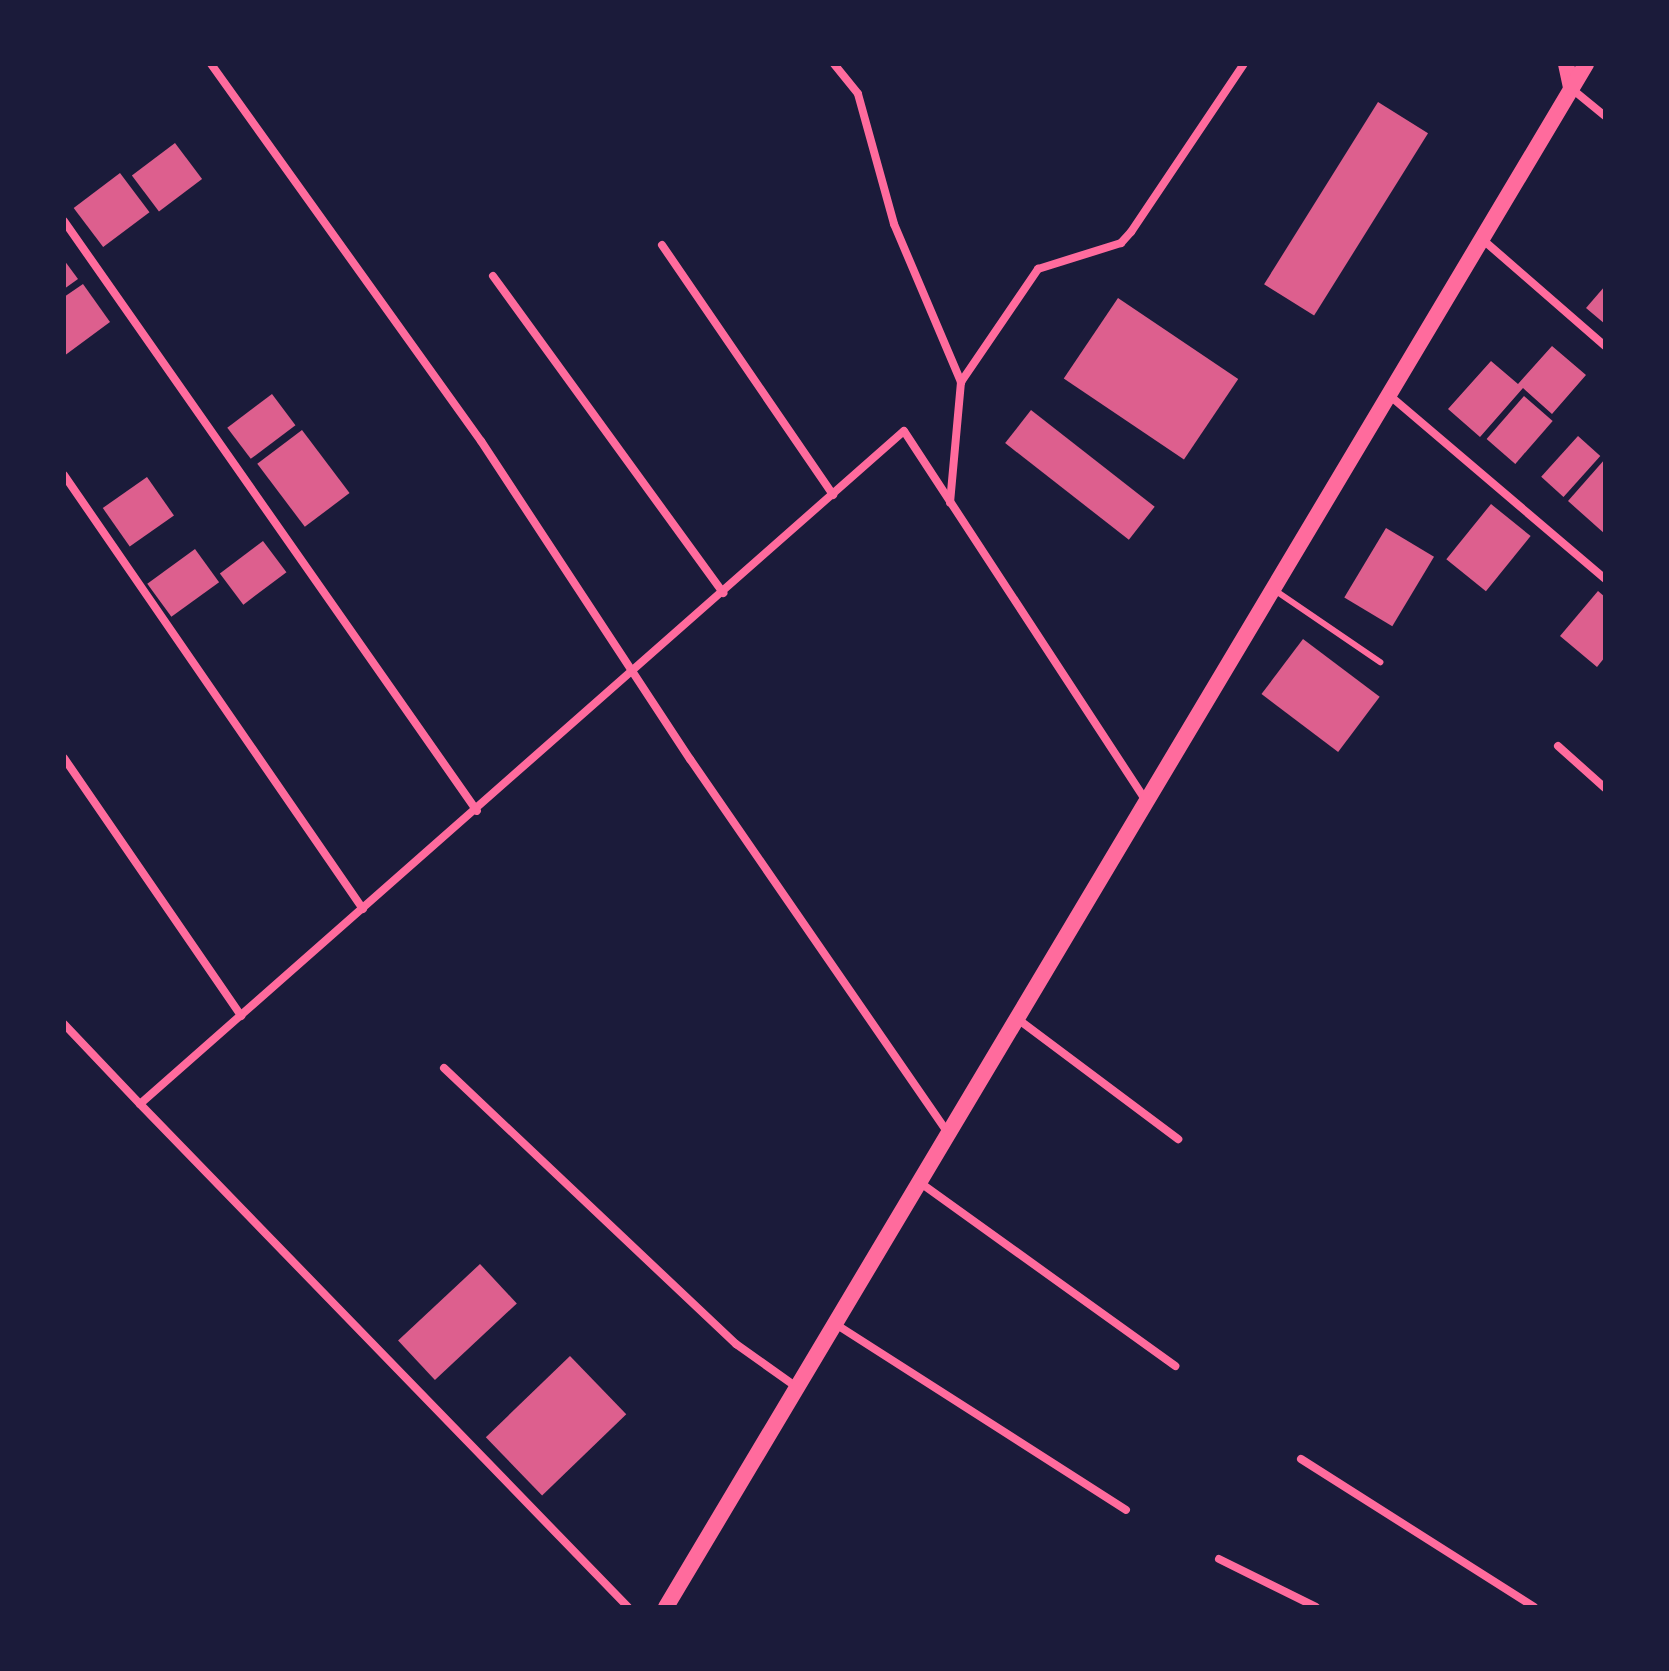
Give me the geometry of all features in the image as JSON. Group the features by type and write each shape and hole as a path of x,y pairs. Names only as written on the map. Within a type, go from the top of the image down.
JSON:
{"main road":[{"path":"1566,64 1571,88"},
{"path":"666,1607 922,1184 1586,64"}],"street":[{"path":"211,64 481,441 634,674 950,1137"},
{"path":"834,64 858,94 894,224 961,382 950,502"},
{"path":"961,382 1038,269 1103,250 1131,232 1244,64"},
{"path":"1571,88 1605,116"},
{"path":"64,221 477,811"},
{"path":"1482,239 1605,346"},
{"path":"662,245 833,495"},
{"path":"493,276 723,593"},
{"path":"1388,394 1605,579"},
{"path":"140,1104 634,674 904,431 1148,803"},
{"path":"64,475 363,909"},
{"path":"1558,746 1605,788"},
{"path":"64,758 241,1016"},
{"path":"1019,1020 1178,1139"},
{"path":"64,1024 628,1607"},
{"path":"444,1068 736,1344 799,1389"},
{"path":"922,1184 1175,1366"},
{"path":"837,1325 1126,1510"},
{"path":"1301,1459 1534,1607"},
{"path":"1219,1559 1316,1607"}],"lane":[{"path":"1273,589 1380,662"}],"path":[{"path":"811,1607 835,1607"}],"building":[{"path":"1378,102 1428,133 1314,316 1264,284"},
{"path":"175,143 202,179 159,211 132,175"},
{"path":"120,173 149,212 103,247 74,208"},
{"path":"64,260 78,279 64,289"},
{"path":"83,284 110,322 64,356 64,297"},
{"path":"1605,286 1605,324 1586,308"},
{"path":"1118,298 1238,379 1184,459 1064,378"},
{"path":"1552,346 1586,375 1552,414 1523,388 1480,437 1448,409 1491,361 1518,384"},
{"path":"272,394 295,425 251,459 227,428"},
{"path":"1524,396 1553,421 1515,464 1487,439"},
{"path":"1031,410 1155,507 1129,540 1005,443"},
{"path":"302,430 350,493 305,527 257,464"},
{"path":"1578,436 1600,456 1563,497 1541,477"},
{"path":"1605,459 1605,534 1568,501"},
{"path":"147,477 174,516 130,546 103,508"},
{"path":"1491,504 1531,536 1486,591 1446,559"},
{"path":"1386,528 1434,557 1392,626 1344,597"},
{"path":"263,541 286,572 243,605 220,573"},
{"path":"195,549 219,582 171,617 147,584"},
{"path":"1598,591 1605,597 1605,657 1597,667 1560,636"},
{"path":"1303,639 1380,697 1338,752 1261,694"},
{"path":"480,1264 517,1303 435,1380 398,1340"},
{"path":"570,1356 626,1414 542,1496 486,1437"}]}
